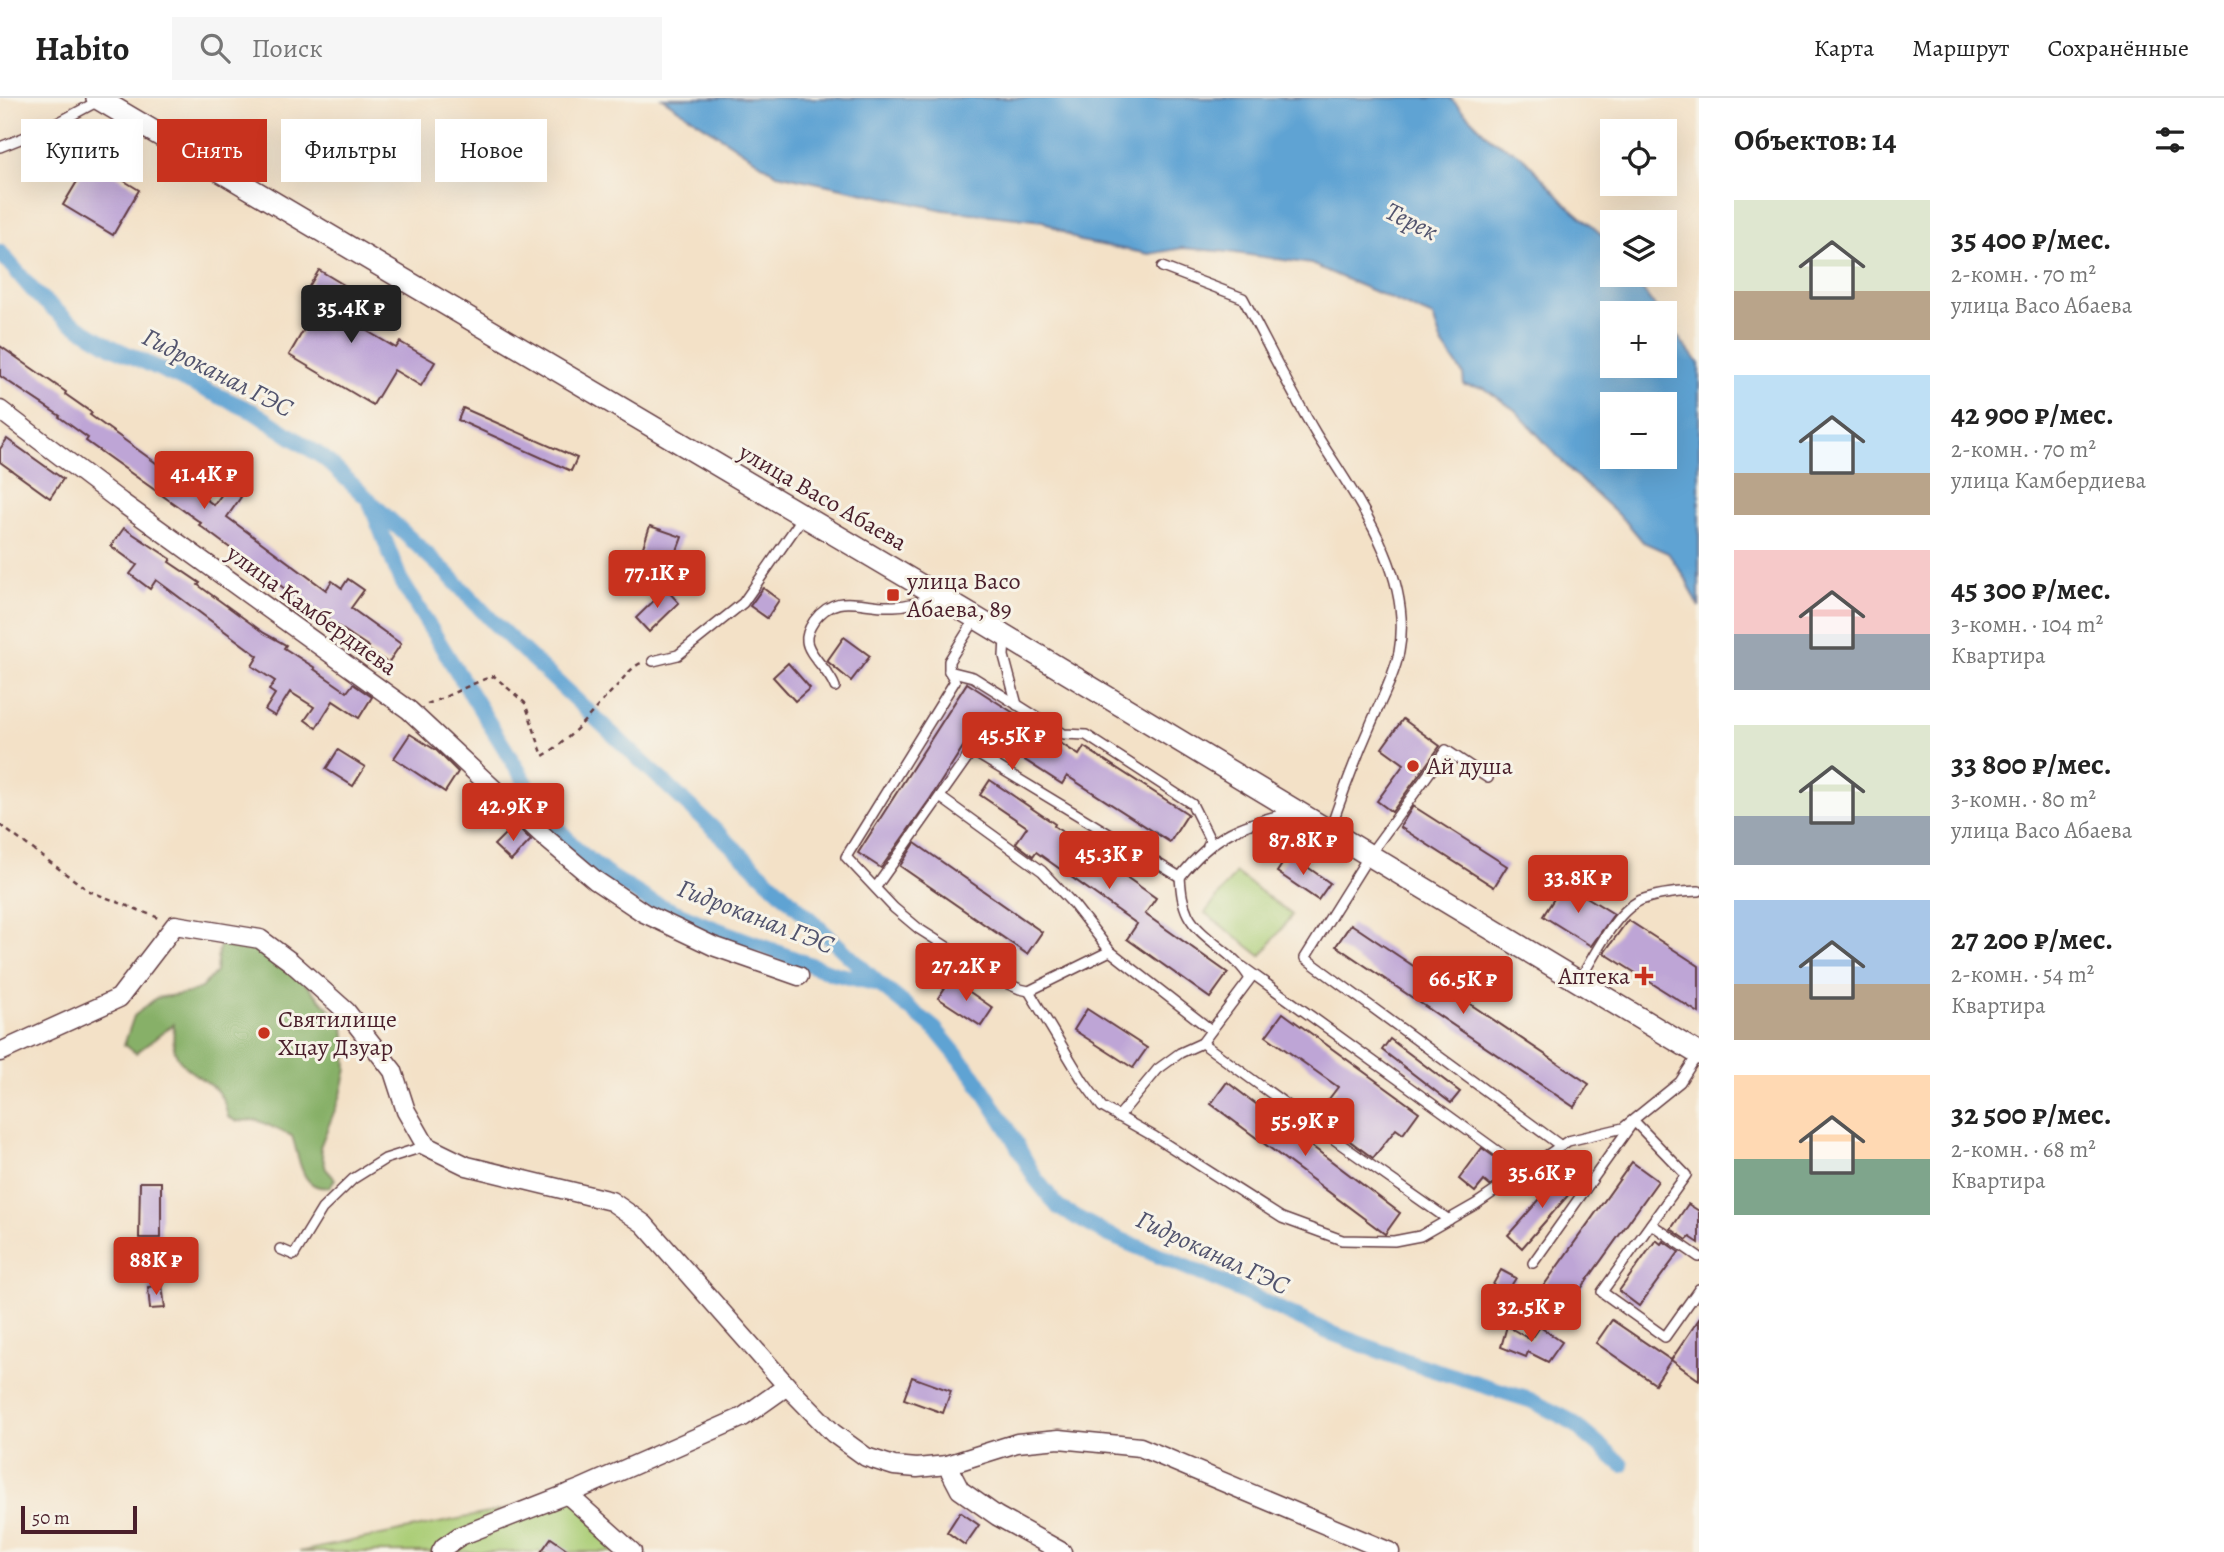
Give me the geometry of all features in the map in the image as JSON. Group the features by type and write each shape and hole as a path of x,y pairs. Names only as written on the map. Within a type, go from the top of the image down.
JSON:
{"street":[{"name":"улица Васо Абаева","path":"99,99 976,618 1699,1054"},
{"name":"улица Камбердиева","path":"0,410 121,502 410,710 548,840 595,880 644,913 713,946 799,976"},
{"path":"0,1052 119,998 175,925 260,939 346,1010 393,1071 406,1111 426,1146 467,1166 611,1201 644,1224 787,1386 833,1433 866,1457 894,1466 917,1468 947,1465 1017,1443 1059,1439 1140,1447 1390,1552"},
{"path":"441,1552 460,1536 743,1418 787,1386"},
{"path":"947,1465 960,1490 998,1516 1062,1552"},
{"path":"566,1494 632,1552"}],"lane":[{"path":"0,147 48,128 99,99"},
{"path":"1162,267 1243,298 1316,434 1348,482 1391,567 1401,601 1402,623 1398,653 1330,830"},
{"path":"653,661 678,655 743,603 803,517"},
{"path":"835,687 832,678 808,647 806,639 810,627 821,612 831,604 852,602 891,607 908,605 937,595"},
{"path":"976,618 949,661 948,671 955,681 846,857 894,908 919,929 999,980 1020,989 1029,991 1110,951"},
{"path":"1005,636 1004,656 1017,705"},
{"path":"948,671 973,677 1064,734 1086,734 1192,804 1211,842 1180,877 1182,900 1189,918 1243,967 1525,1171"},
{"path":"1488,778 1446,750 1370,854 1305,958 1561,1146"},
{"path":"876,887 972,751 1180,877"},
{"path":"940,797 1042,871 1074,905 1110,951 1211,1030"},
{"path":"1208,845 1254,821 1298,811"},
{"path":"1579,981 1612,927 1628,908 1642,899 1699,891"},
{"path":"1118,1117 1158,1069 1180,1053 1202,1043 1250,979 1243,967"},
{"path":"1029,991 1102,1107 1282,1218 1342,1240 1394,1241 1420,1236 1476,1204 1567,1141 1623,1128 1634,1121 1679,1082 1699,1054"},
{"path":"1202,1043 1449,1220"},
{"path":"1634,1121 1686,1175 1602,1292 1665,1337 1699,1289"},
{"path":"1533,1263 1634,1121"},
{"path":"280,1248 294,1255 322,1209 353,1179 385,1159 426,1146"},
{"path":"1651,1224 1699,1257"}],"path":[{"path":"410,710 452,696 480,680 494,676 525,703 543,756 560,746 639,662 653,661"},
{"path":"0,825 89,891 175,925"}],"green space":[{"path":"1236,873 1292,915 1261,956 1205,913"},
{"path":"223,937 246,943 272,955 300,978 344,1024 347,1069 341,1095 320,1147 326,1169 335,1179 329,1187 319,1187 306,1178 292,1136 257,1120 236,1121 228,1117 218,1092 188,1069 179,1058 174,1045 174,1024 136,1053 124,1045 134,1016 156,998 189,993 201,988 216,972"},
{"path":"570,1496 636,1552 299,1552 308,1550"}],"water":[{"name":"Терек","path":"662,98 1450,98 1490,138 1522,156 1565,203 1600,233 1600,287 1640,287 1651,301 1600,301 1600,378 1677,378 1677,336 1699,364 1699,607 1686,579 1668,553 1643,542 1629,525 1573,473 1515,410 1484,388 1464,385 1463,374 1442,344 1433,317 1311,264 1183,248 1149,254 1080,241 1043,221 944,210 777,174"}],"building":[{"path":"77,182 126,182 139,190 113,235 63,205"},
{"path":"319,270 359,294 345,318 396,348 400,342 435,362 421,386 394,370 373,405 289,355 317,307 302,298"},
{"path":"0,346 66,392 65,394 92,413 90,415 214,505 227,487 241,497 227,517 326,590 332,581 342,588 348,579 364,590 351,608 401,644 388,663 86,441 88,438 60,416 0,376"},
{"path":"463,408 577,458 571,471 458,420"},
{"path":"7,439 63,479 50,498 0,462 0,449"},
{"path":"650,526 682,537 672,564 641,553"},
{"path":"124,528 171,559 169,562 200,583 198,585 264,633 286,645 284,648 347,692 353,684 372,697 359,718 333,701 316,728 305,720 314,707 290,692 275,716 265,710 275,694 269,690 275,681 252,666 258,656 156,580 150,589 130,574 137,565 111,546"},
{"path":"763,588 779,600 767,618 750,606"},
{"path":"666,589 679,603 649,632 636,618"},
{"path":"844,637 870,656 851,681 827,661"},
{"path":"788,663 810,688 795,701 773,677"},
{"path":"967,683 1079,755 1084,747 1188,814 1170,842 1067,776 1062,784 975,728 930,799 881,868 858,853"},
{"path":"1403,719 1440,746 1392,812 1377,801 1404,764 1382,748"},
{"path":"410,734 437,751 458,772 445,792 394,758"},
{"path":"338,750 365,767 353,786 326,769"},
{"path":"990,780 1156,898 1145,914 1228,973 1210,998 1127,939 1137,924 1036,852 1033,856 1016,843 1027,827 980,795"},
{"path":"1413,806 1507,866 1494,887 1400,827"},
{"path":"515,824 531,840 511,861 494,845"},
{"path":"915,843 1042,932 1027,954 900,866"},
{"path":"1289,854 1330,883 1318,900 1277,872"},
{"path":"1564,883 1614,914 1591,946 1543,916"},
{"path":"1628,920 1699,966 1699,1013 1604,953"},
{"path":"1351,924 1589,1084 1574,1107 1336,946"},
{"path":"951,979 993,1008 981,1026 938,998"},
{"path":"1087,1009 1147,1048 1133,1068 1074,1030"},
{"path":"1283,1013 1419,1112 1403,1134 1396,1129 1373,1158 1316,1116 1338,1087 1266,1036"},
{"path":"1390,1039 1460,1092 1451,1103 1382,1050"},
{"path":"1227,1082 1400,1213 1385,1234 1211,1104"},
{"path":"1482,1148 1507,1166 1493,1184 1490,1186 1484,1181 1475,1192 1459,1179"},
{"path":"1632,1162 1658,1181 1568,1307 1542,1288"},
{"path":"1563,1173 1577,1185 1522,1248 1508,1235"},
{"path":"140,1182 161,1182 161,1238 139,1238"},
{"path":"1688,1204 1699,1211 1699,1243 1690,1237 1687,1240 1671,1229"},
{"path":"1656,1240 1661,1244 1663,1241 1679,1252 1639,1306 1619,1291"},
{"path":"1501,1270 1516,1278 1506,1294 1492,1286"},
{"path":"162,1285 165,1308 150,1309 148,1287"},
{"path":"1699,1319 1699,1380 1671,1360"},
{"path":"1612,1320 1671,1360 1655,1384 1596,1343"},
{"path":"1507,1326 1531,1340 1540,1327 1562,1342 1548,1362 1528,1352 1526,1357 1501,1347"},
{"path":"912,1377 951,1391 943,1413 904,1399"},
{"path":"960,1512 979,1525 965,1545 947,1532"},
{"path":"551,1538 571,1552 541,1552"}],"waterway":[{"name":"Гидроканал ГЭС","path":"0,252 36,294 67,320 112,347 254,412 324,458 369,500 400,579 544,812 576,849 605,873 650,901 708,926 832,973 879,984 935,1029 974,1076 1035,1178 1059,1208 1107,1234 1226,1284 1328,1332 1418,1365 1530,1400 1569,1420 1622,1465"},
{"path":"373,504 447,573 495,624 877,982"}],"place":[{"name":"улица Васо Абаева, 89","path":"893,595"},
{"name":"Ай душа","path":"1413,766"},
{"name":"Аптека","path":"1644,976"},
{"name":"Святилище Хцау Дзуар","path":"264,1033"}]}
